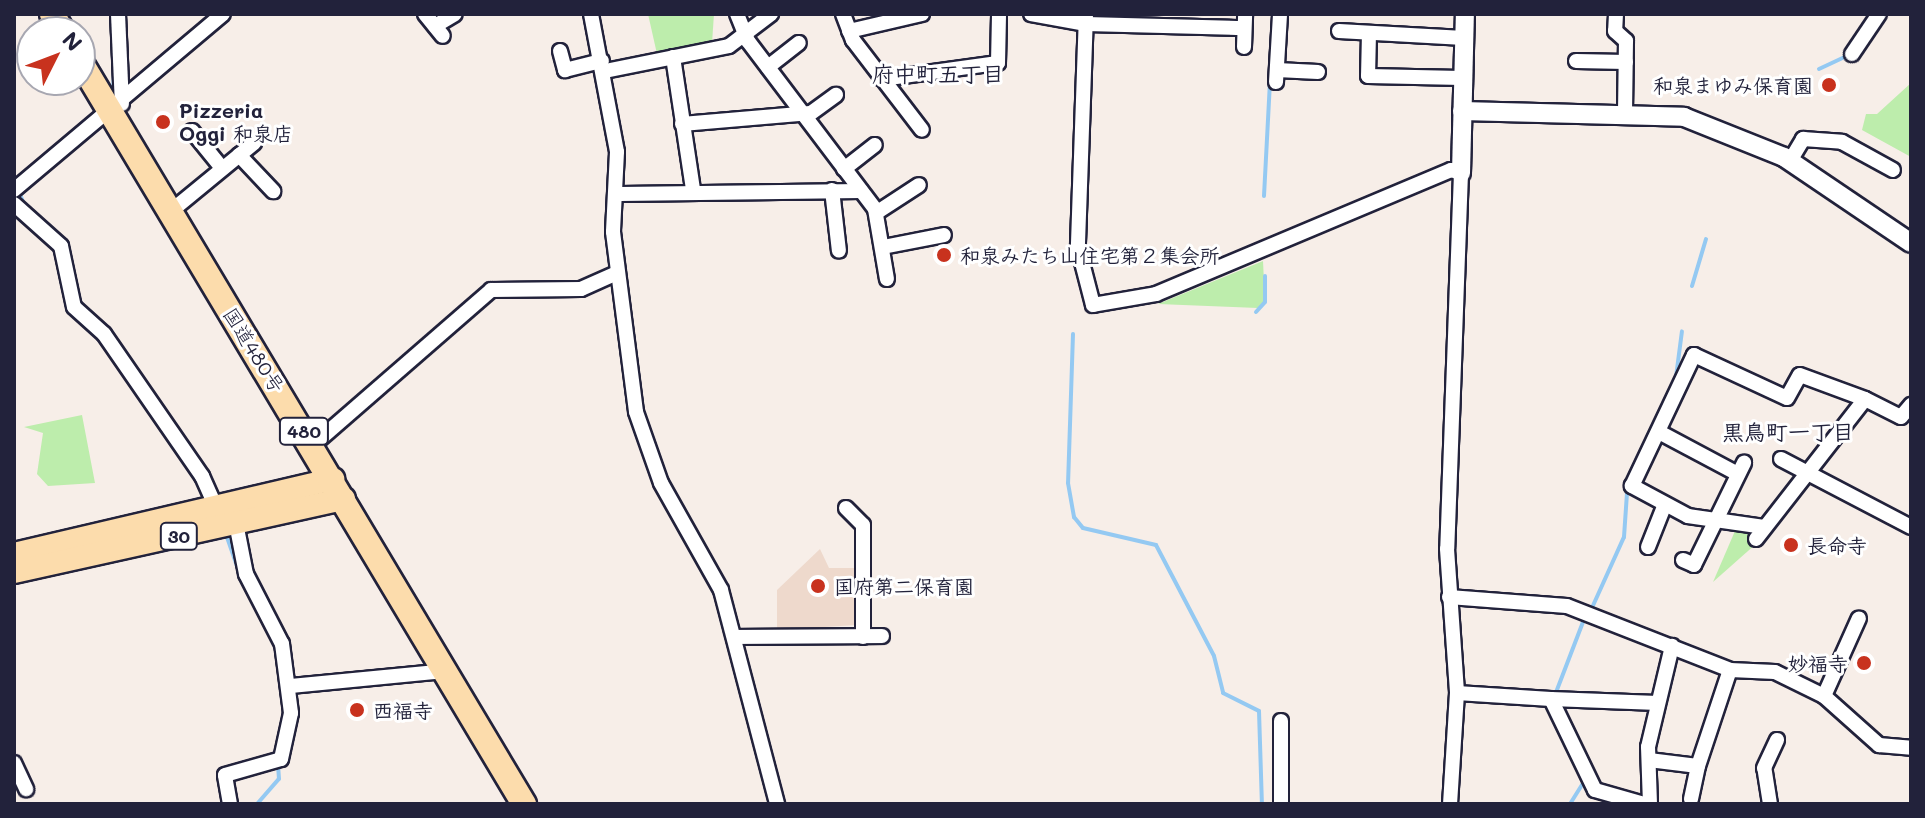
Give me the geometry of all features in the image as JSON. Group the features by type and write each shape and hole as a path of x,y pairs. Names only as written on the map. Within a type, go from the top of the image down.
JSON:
{"highway":[{"name":"国道480号","path":"96,82 116,109 170,212 313,445 524,804"}],"main road":[{"name":"30","path":"14,554 216,508 339,489"},
{"name":"30","path":"14,572 236,523 339,489"}],"street":[{"path":"116,109 118,14"},
{"path":"14,190 116,109 223,14"},
{"path":"425,14 439,31 455,14"},
{"path":"591,14 603,66 620,194 613,232 641,429 661,483 712,566 736,637 777,804"},
{"path":"737,14 745,34 768,67 876,213 887,279"},
{"path":"560,51 565,70 673,57 729,46 771,14"},
{"path":"843,14 849,31 922,130"},
{"path":"849,31 922,14"},
{"path":"882,79 998,63 999,14"},
{"path":"1031,14 1086,19 1245,21 1244,47"},
{"path":"1280,14 1276,76 1310,76"},
{"path":"1450,804 1457,693 1449,597 1465,14"},
{"path":"1616,14 1626,62 1625,114"},
{"path":"1852,54 1879,14"},
{"path":"1086,19 1078,247 1093,305 1156,294 1451,170 1461,173"},
{"path":"1339,31 1464,38"},
{"path":"1369,33 1368,76 1462,78"},
{"path":"768,67 799,43"},
{"path":"673,57 693,190"},
{"path":"1576,61 1626,62"},
{"path":"682,124 802,114 836,95"},
{"path":"1462,111 1684,117 1790,161 1911,243"},
{"path":"192,131 222,168"},
{"path":"1790,161 1803,139 1888,163"},
{"path":"170,212 254,143"},
{"path":"844,169 875,145"},
{"path":"239,155 273,191"},
{"path":"876,213 919,185"},
{"path":"620,194 693,190 861,191"},
{"path":"832,190 839,251"},
{"path":"14,204 61,246 74,307 104,334 202,476 216,508"},
{"path":"883,247 944,235"},
{"path":"313,445 491,290 570,290 617,273"},
{"path":"1865,399 1760,533 1714,522 1665,504 1632,486 1694,355 1787,398 1800,375 1865,399 1901,417 1911,405"},
{"path":"1659,432 1741,468 1694,565 1683,560"},
{"path":"1781,459 1911,527"},
{"path":"1647,538 1665,504"},
{"path":"846,508 863,525 863,637"},
{"path":"230,804 225,775 278,760 288,745 290,686 282,644 246,574 236,523"},
{"path":"1449,597 1567,606 1730,670 1775,672 1824,696 1879,745 1911,748"},
{"path":"1824,696 1859,618"},
{"path":"736,637 882,636"},
{"path":"1650,804 1649,760 1658,703 1672,646"},
{"path":"1691,799 1698,766 1730,670"},
{"path":"290,686 445,671"},
{"path":"1457,693 1658,703"},
{"path":"1551,699 1595,790 1644,804"},
{"path":"1281,804 1287,776 1285,728"},
{"path":"1770,804 1764,768 1777,740"},
{"path":"1649,760 1698,766"},
{"path":"14,763 26,789"}],"shaded area":[{"name":"国府第二保育園","path":"820,549 829,568 857,568 856,625 777,630 777,590"}],"green space":[{"path":"648,14 714,14 712,43 657,54"},
{"path":"1911,83 1911,157 1862,130 1866,114 1877,114"},
{"path":"1263,261 1265,303 1258,308 1158,304"},
{"path":"82,415 95,483 48,486 37,474 43,433 24,427"},
{"path":"1735,531 1752,533 1757,543 1713,582"}],"waterway":[{"path":"1819,69 1849,55"},
{"path":"113,91 114,73"},
{"path":"1264,196 1270,83"},
{"path":"87,137 102,126"},
{"path":"25,206 20,195 31,185"},
{"path":"1692,286 1706,239"},
{"path":"1256,312 1265,302 1265,276"},
{"path":"1676,377 1682,331"},
{"path":"1073,334 1068,483 1074,517 1083,528 1156,545 1214,656 1223,693 1259,711 1262,804"},
{"path":"1591,610 1624,537 1628,478 1638,457"},
{"path":"227,537 239,571"},
{"path":"1555,695 1585,617"},
{"path":"257,804 279,779 278,763"},
{"path":"1570,804 1585,780"}],"place":[{"name":"和泉まゆみ保育園","path":"1829,85"},
{"name":"Pizzeria Oggi 和泉店","path":"163,122"},
{"name":"和泉みたち山住宅第２集会所","path":"944,255"},
{"name":"長命寺","path":"1791,545"},
{"name":"国府第二保育園","path":"818,586"},
{"name":"妙福寺","path":"1864,663"},
{"name":"西福寺","path":"357,710"}],"district":[{"name":"府中町五丁目","path":"938,74"},
{"name":"黒鳥町一丁目","path":"1788,432"}]}
